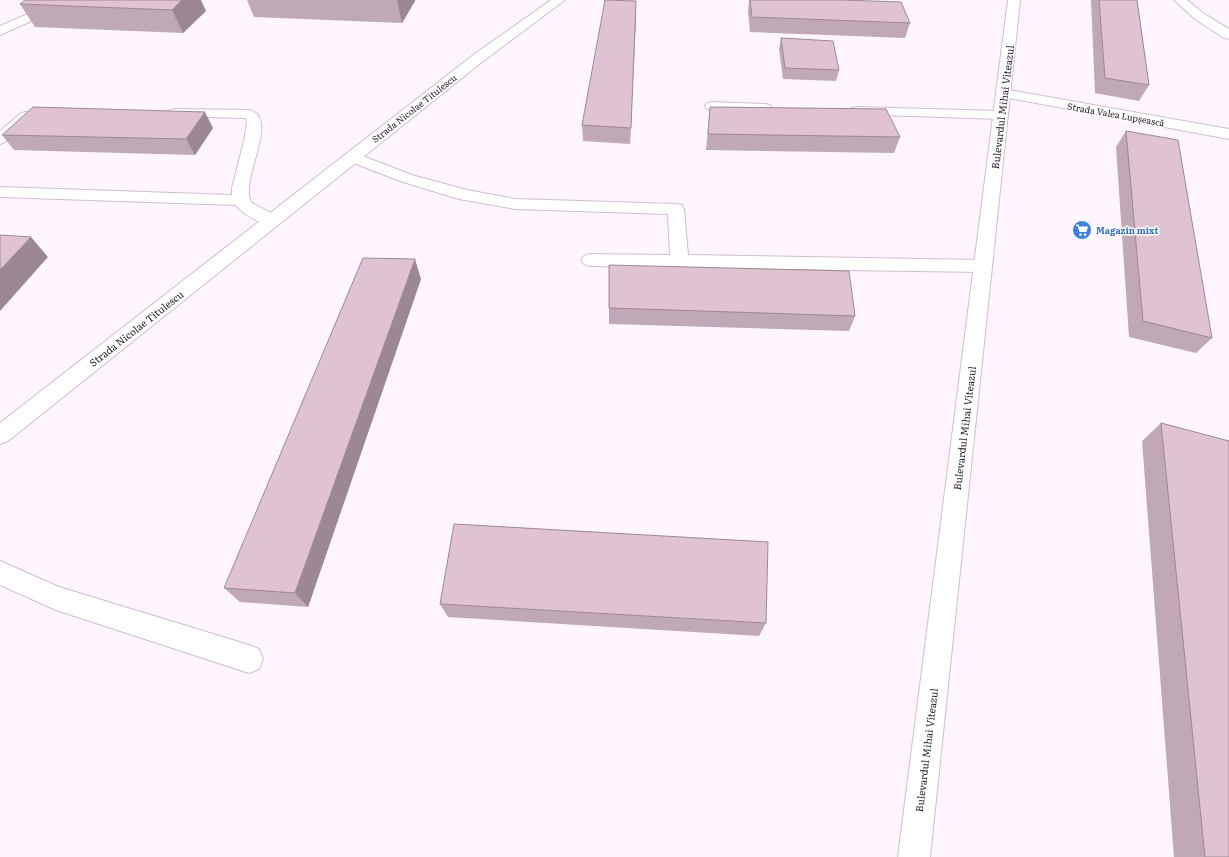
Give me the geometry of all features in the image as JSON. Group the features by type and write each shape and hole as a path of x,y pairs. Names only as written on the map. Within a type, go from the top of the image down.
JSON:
{"street":[{"path":"0,31 56,5 72,0"},
{"name":"Strada Nicolae Titulescu","path":"0,435 495,45 559,0"},
{"name":"Bulevardul Mihai Viteazul","path":"914,857 1014,0"},
{"path":"1180,0 1199,16 1229,35"},
{"name":"Strada Valea Lupșească","path":"1004,93 1229,134"},
{"path":"712,106 782,108"},
{"path":"0,139 34,109 42,109"},
{"path":"845,110 1001,115"},
{"path":"161,112 249,114 254,119 253,138 240,188 241,200 246,207 271,220"},
{"path":"352,157 406,178 465,196 515,204 676,209 679,261"},
{"path":"0,192 241,200"},
{"path":"590,260 983,266"},
{"path":"0,573 56,598 249,659"}],"building":[{"path":"25,0 182,0 172,10 20,4"},
{"path":"605,0 636,1 631,128 582,125"},
{"path":"750,0 842,0 901,2 910,23 752,17"},
{"path":"1099,0 1137,0 1149,85 1105,78"},
{"path":"781,38 833,41 839,70 785,68"},
{"path":"33,107 205,112 186,139 2,135"},
{"path":"710,107 886,109 900,137 708,134"},
{"path":"1126,131 1178,140 1212,338 1143,321"},
{"path":"0,235 31,237 0,270"},
{"path":"363,258 415,259 295,593 224,588"},
{"path":"609,265 849,271 855,316 609,308"},
{"path":"1161,423 1229,441 1229,857 1205,857"},
{"path":"454,524 768,542 766,623 440,604"}],"place":[{"name":"Magazin mixt","path":"1082,230"}]}
